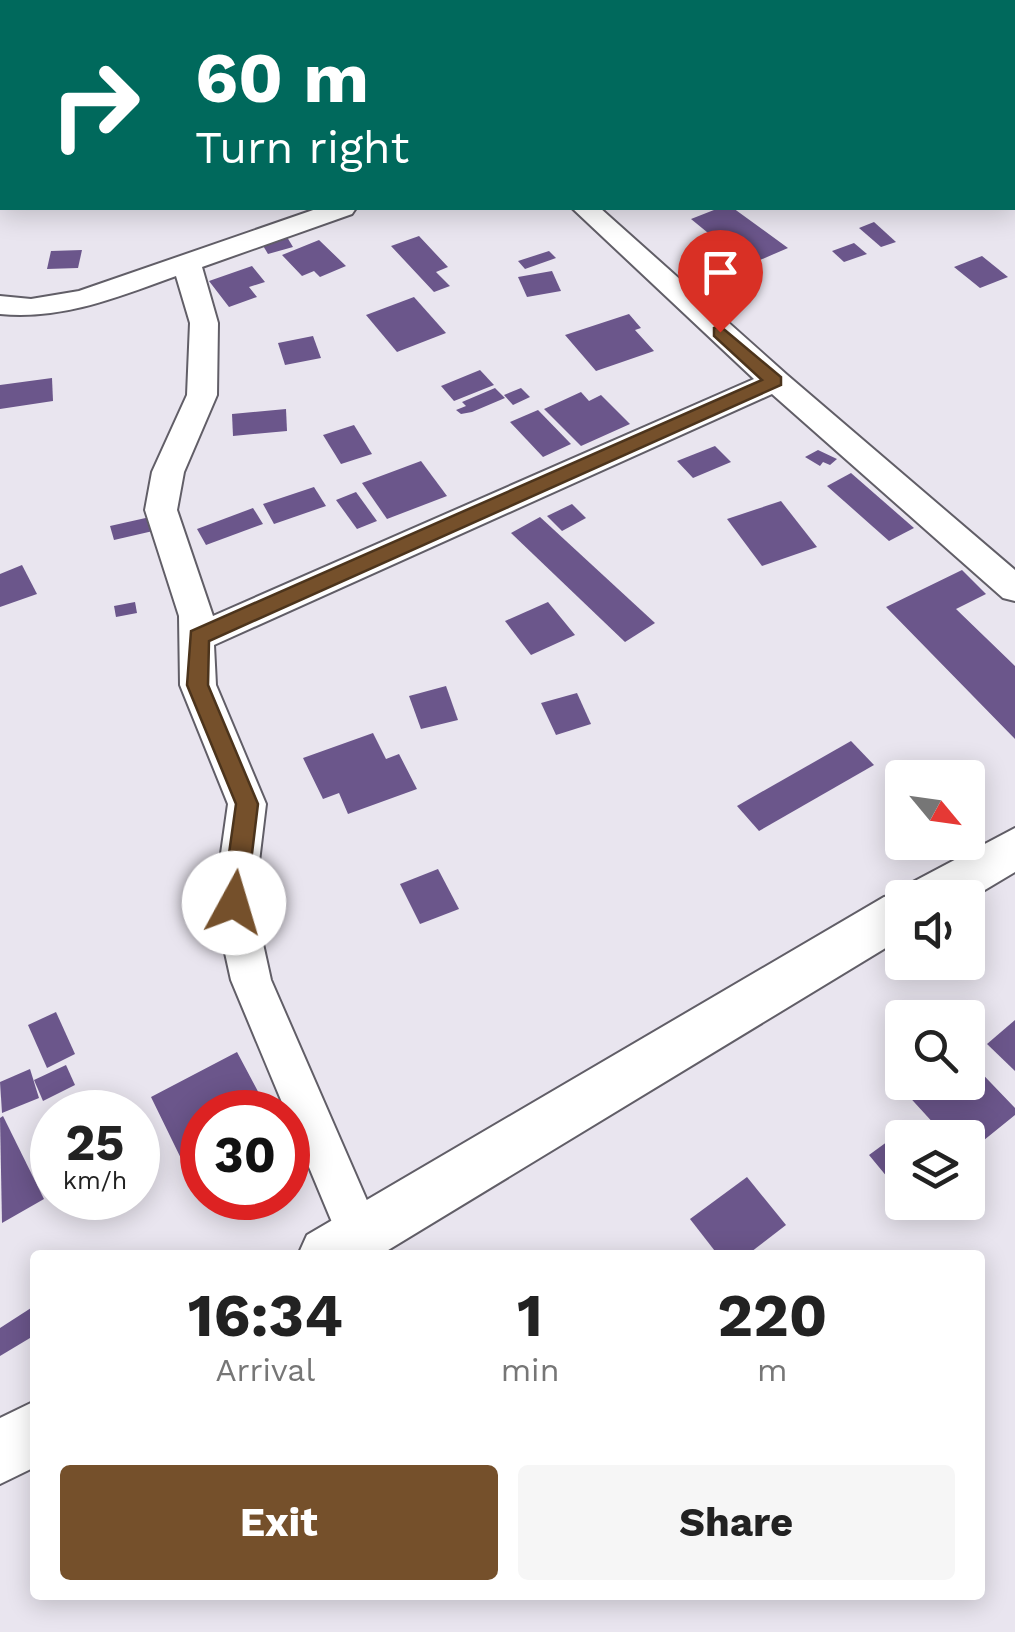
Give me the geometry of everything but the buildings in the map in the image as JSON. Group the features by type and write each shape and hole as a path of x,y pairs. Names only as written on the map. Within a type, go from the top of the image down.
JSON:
{"main road":[{"path":"959,880 1015,848"},
{"path":"344,1245 885,922"},
{"path":"0,1452 30,1435"}],"street":[{"path":"0,305 58,305 338,210"},
{"path":"587,210 775,381 1015,589"},
{"path":"187,264 204,323 202,395 168,472 162,510 199,636 198,685 247,804 234,903 251,980 344,1245"},
{"path":"199,636 775,381"}],"route":[{"path":"234,903 247,804 198,685 199,636 775,381 720,332"}]}
